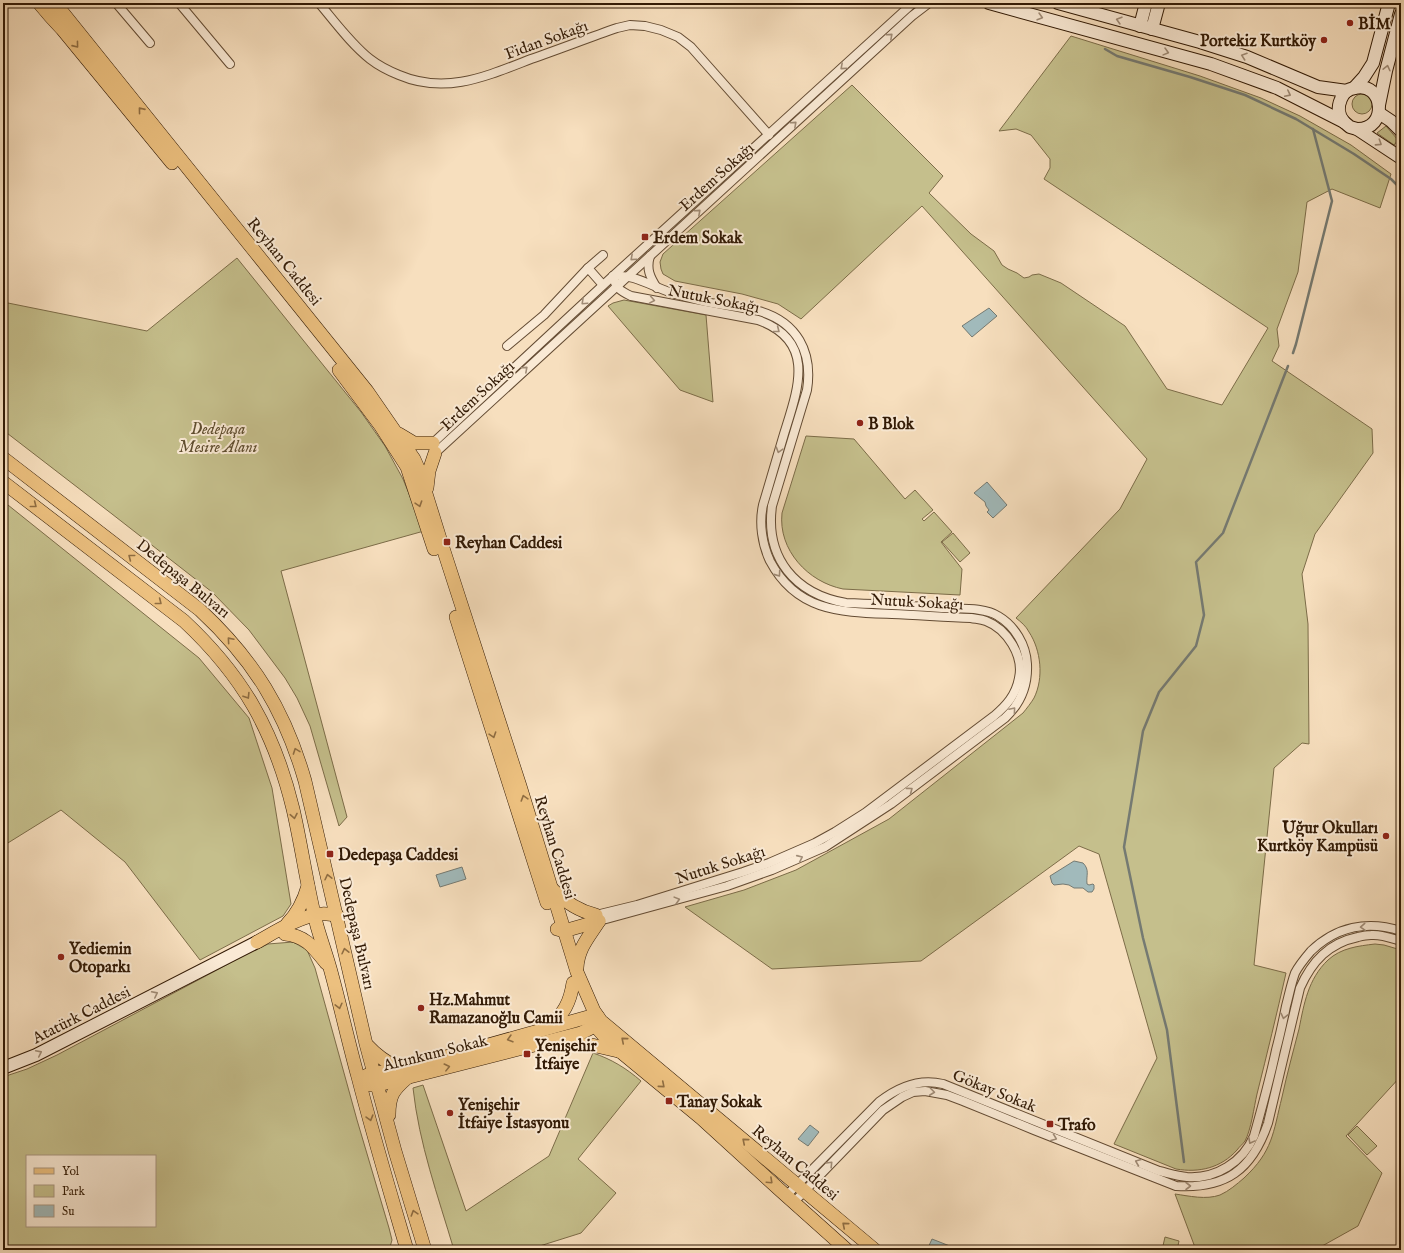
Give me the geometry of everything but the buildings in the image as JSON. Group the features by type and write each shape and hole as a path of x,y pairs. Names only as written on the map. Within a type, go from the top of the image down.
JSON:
{"main road":[{"name":"Reyhan Caddesi","path":"39,3 58,8 367,391 396,432 429,500 552,889 561,928"},
{"name":"Reyhan Caddesi","path":"58,8 62,29 277,292 356,392 380,425 413,465"},
{"path":"396,432 414,443 434,448"},
{"path":"434,448 413,465 448,591 561,928 575,977 594,1020"},
{"path":"429,500 428,477 434,448"},
{"name":"Dedepaşa Bulvarı","path":"3,458 200,610 218,627 250,664 277,708 298,756 337,915 366,1044 425,1250"},
{"path":"3,482 184,621 229,668 254,706 276,752 293,811 316,920 359,1081 407,1250"},
{"path":"285,930 299,909 308,885"},
{"path":"552,889 569,904 598,918"},
{"path":"257,942 285,930 316,920 323,913 337,915"},
{"path":"561,928 598,918"},
{"path":"548,1028 563,1013 571,996 580,951 598,918"},
{"path":"285,930 303,938 313,947 330,968"},
{"name":"Reyhan Caddesi","path":"594,1020 621,1052 701,1118 847,1250"},
{"name":"Reyhan Caddesi","path":"594,1020 601,1021 875,1250"},
{"name":"Altınkum Sokak","path":"376,1079 398,1068 424,1063 548,1028 594,1020"},
{"name":"Altınkum Sokak","path":"359,1081 364,1076 376,1079 409,1077 539,1044 581,1033 594,1020"},
{"path":"366,1044 380,1058 398,1068"},
{"path":"539,1044 581,1044 607,1047 621,1052"},
{"path":"389,1127 389,1107 392,1093 409,1077"}],"street":[{"path":"116,3 150,43"},
{"path":"179,3 230,64"},
{"name":"Fidan Sokağı","path":"319,3 370,60 409,79 428,84 447,84 484,77 617,28 630,25 645,26 662,30 678,37 691,47 769,134"},
{"name":"Erdem Sokağı","path":"434,448 603,285 913,3"},
{"name":"Erdem Sokağı","path":"434,448 616,287 907,21 929,3"},
{"path":"989,3 1211,64 1277,88 1344,122"},
{"path":"1058,3 1200,42 1248,57 1318,87 1350,89 1365,88 1371,90 1378,100 1379,109 1401,131"},
{"path":"1144,46 1147,28 1146,3"},
{"path":"1147,28 1159,3"},
{"path":"1389,3 1373,63 1364,77 1341,98 1338,105 1338,111 1340,118 1350,127 1357,129 1401,158"},
{"path":"1357,129 1370,126 1378,117 1386,71 1401,14"},
{"path":"507,346 544,315 588,268 603,255"},
{"name":"Nutuk Sokağı","path":"651,255 648,273 657,288"},
{"path":"588,268 603,285"},
{"path":"613,276 616,287"},
{"name":"Nutuk Sokağı","path":"598,918 727,886 796,861 831,843 891,804 1005,718 1012,711 1022,694 1026,683 1027,671 1027,659 1024,647 1019,638 1006,622 992,612 846,603 820,596 796,581 786,569 777,552 770,526 772,506 807,390 809,367 802,343 790,328 774,317 745,308 717,304 684,296 657,288 628,276 613,276"},
{"name":"Nutuk Sokağı","path":"598,918 762,865 835,832 880,802 1004,708 1014,695 1020,678 1019,661 1012,644 997,627 988,622 971,618 846,612 827,608 810,601 790,588 778,575 769,558 764,546 761,522 763,505 798,384 798,358 792,346 776,328 758,320 631,296 616,287"},
{"name":"Gökay Sokak","path":"801,1188 879,1102 910,1084 928,1082 944,1084 1159,1171 1188,1177 1207,1176 1224,1169 1242,1155 1252,1143 1270,1077 1290,990 1296,972 1302,962 1323,941 1340,930 1367,926 1401,931"},
{"name":"Gökay Sokak","path":"790,1199 883,1110 902,1097 913,1092 925,1091 947,1095 1176,1186 1191,1187 1208,1185 1222,1180 1245,1166 1255,1153 1262,1140 1268,1123 1300,988 1307,972 1316,960 1327,950 1339,943 1353,938 1370,934 1386,936 1401,941"},
{"name":"Atatürk Caddesi","path":"3,1068 36,1055 257,942"},
{"path":"1034,1130 1037,1122"}],"green space":[{"path":"1071,36 1200,76 1261,98 1300,116 1351,145 1391,174 1380,208 1332,189 1307,202 1298,272 1277,329 1279,346 1272,361 1372,429 1373,453 1315,534 1302,574 1308,624 1309,744 1302,743 1274,768 1254,965 1286,973 1251,1125 1245,1141 1231,1156 1209,1168 1193,1170 1176,1169 1114,1144 1157,1058 1099,854 1079,846 921,961 772,969 685,907 744,890 796,870 889,819 1023,713 1034,698 1037,690 1040,664 1033,639 1022,623 1016,618 1120,509 1147,459 922,206 801,319 778,304 742,294 675,281 663,274 660,262 663,254 852,85 943,176 929,193 971,234 994,251 1002,265 1024,278 1039,274 1061,283 1125,326 1167,389 1222,405 1268,328 1044,179 1050,168 1050,159 1031,135 1016,129 999,131"},
{"path":"1358,94 1366,94 1372,100 1372,108 1366,114 1358,114 1352,108 1352,100"},
{"path":"1386,126 1398,140 1394,145 1377,133"},
{"name":"Dedepaşa Mesire Alanı","path":"237,258 361,412 385,446 403,479 424,531 281,571 347,817 339,826 310,726 297,698 285,678 249,630 212,592 3,430 3,302 147,331"},
{"path":"624,300 706,315 713,402 680,390 608,306"},
{"path":"806,436 854,439 905,499 915,490 933,510 922,519 924,521 934,512 952,532 941,542 962,569 960,595 843,589 830,585 807,572 790,551 785,540 782,527 782,513"},
{"path":"3,501 199,658 249,718 272,788 291,904 283,916 200,960 125,862 61,810 3,846"},
{"path":"953,533 970,553 960,562 942,542"},
{"path":"293,942 307,950 315,968 357,1120 389,1228 392,1240 390,1247 391,1250 3,1250 3,1077 27,1069 57,1055 268,944"},
{"path":"1375,944 1401,950 1401,1076 1346,1136 1382,1173 1358,1226 1315,1250 1196,1250 1175,1194 1192,1197 1220,1195 1236,1185 1254,1168 1266,1150 1274,1131 1305,1001 1311,984 1321,967 1333,956 1344,950"},
{"path":"593,1053 618,1064 641,1081 578,1159 616,1193 581,1233 527,1250 454,1250 424,1150 413,1088 423,1085 466,1211 549,1156"},
{"path":"1357,1126 1377,1146 1367,1155 1348,1135"},
{"path":"1165,1237 1179,1241 1177,1250 1162,1250"}],"water":[{"path":"989,308 997,316 972,337 962,326"},
{"path":"987,482 1007,505 993,518 987,512 989,510 985,502 974,493"},
{"path":"1074,861 1083,863 1085,866 1087,870 1087,884 1094,885 1092,892 1088,892 1083,888 1074,888 1063,884 1054,885 1052,883 1050,876"},
{"path":"462,867 466,879 440,887 436,875"},
{"path":"810,1125 819,1132 808,1146 798,1139"},
{"path":"932,1239 960,1250 927,1250"}],"waterway":[{"path":"1105,49 1117,56 1245,95 1296,119 1354,154 1391,179 1401,189"},
{"path":"1293,353 1332,201 1313,129"},
{"path":"1184,1162 1167,1030 1143,938 1124,847 1143,731 1159,692 1196,646 1204,615 1196,562 1223,533 1288,366"}],"place":[{"name":"BİM","path":"1350,23"},
{"name":"Portekiz Kurtköy","path":"1324,40"},
{"name":"Erdem Sokak","path":"645,237"},
{"name":"B Blok","path":"860,423"},
{"name":"Reyhan Caddesi","path":"447,542"},
{"name":"Uğur Okulları Kurtköy Kampüsü","path":"1386,836"},
{"name":"Dedepaşa Caddesi","path":"330,854"},
{"name":"Yediemin Otoparkı","path":"61,957"},
{"name":"Hz.Mahmut Ramazanoğlu Camii","path":"421,1008"},
{"name":"Yenişehir İtfaiye","path":"527,1054"},
{"name":"Tanay Sokak","path":"669,1101"},
{"name":"Yenişehir İtfaiye İstasyonu","path":"450,1113"},
{"name":"Trafo","path":"1050,1124"}]}
